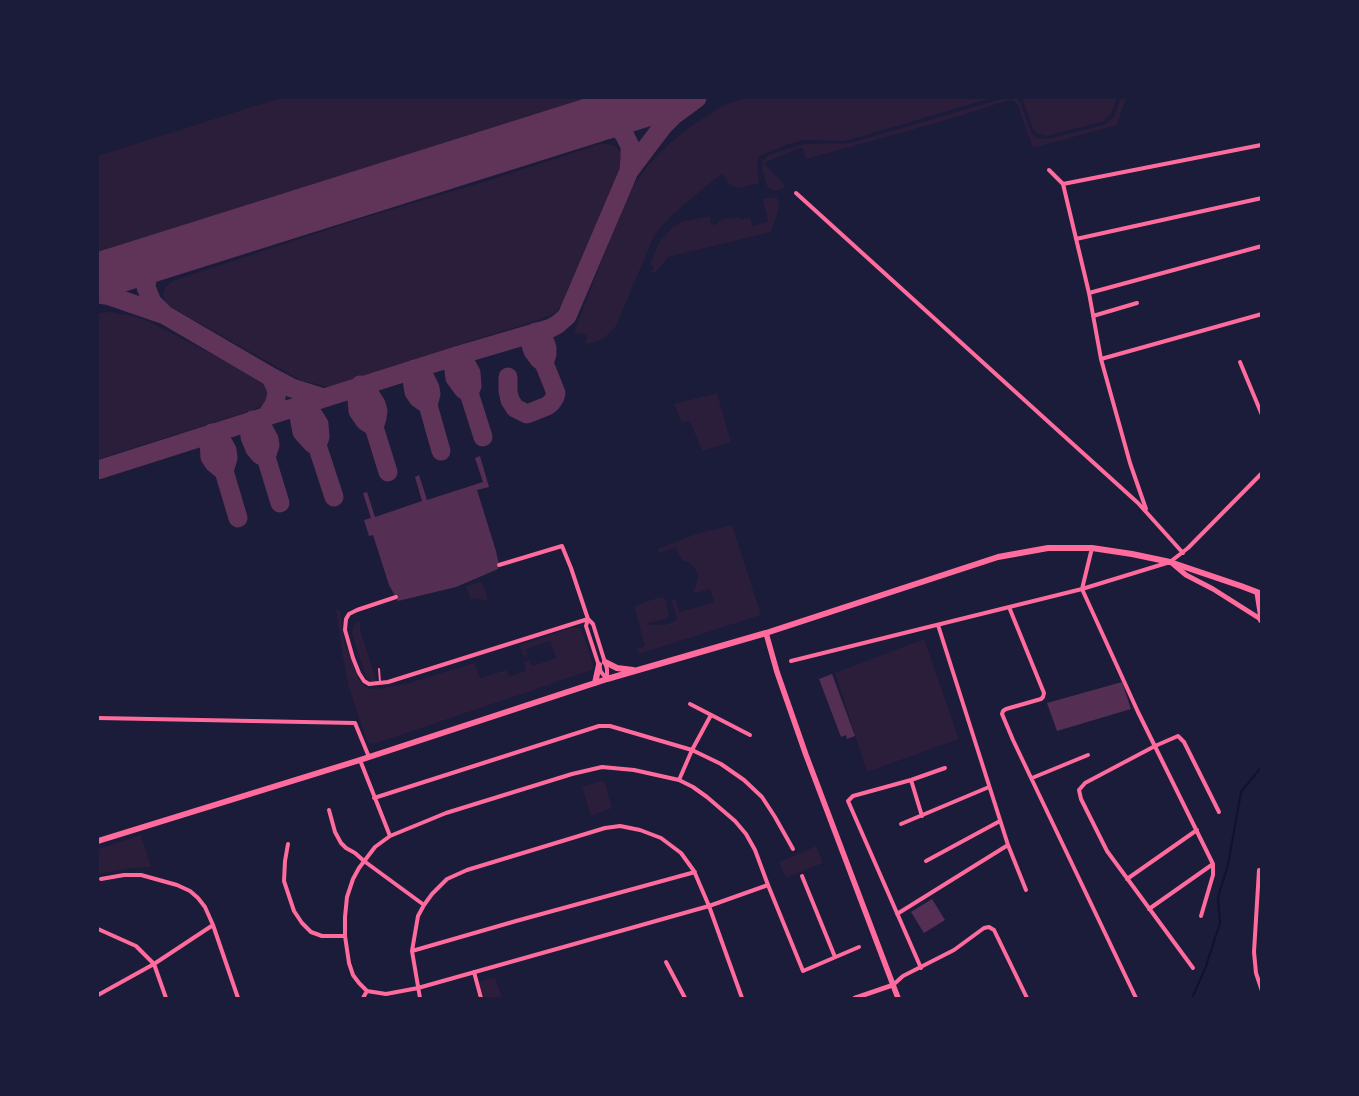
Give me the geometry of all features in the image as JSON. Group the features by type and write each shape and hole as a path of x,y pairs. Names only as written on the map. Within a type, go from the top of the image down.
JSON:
{"main road":[{"path":"98,841 360,760 606,679 766,633 998,557 1048,548 1092,548 1170,562 1259,593"},
{"path":"766,633 777,672 806,755 898,998"},
{"path":"595,683 602,663 618,668 637,670"}],"street":[{"path":"1063,184 1261,145 1262,147"},
{"path":"1049,170 1063,184 1089,293 1101,359 1132,470 1147,512"},
{"path":"796,193 1147,512 1183,552"},
{"path":"1076,239 1262,198"},
{"path":"1089,293 1262,246"},
{"path":"1093,316 1137,303"},
{"path":"1101,359 1262,314"},
{"path":"1240,362 1262,415"},
{"path":"791,661 1082,589 1170,562 1183,552 1262,474"},
{"path":"499,565 562,546 588,619 593,624 602,663"},
{"path":"1092,548 1082,589 1138,712 1213,864 1212,875 1200,916"},
{"path":"1170,562 1186,575 1213,589 1261,619"},
{"path":"1259,593 1261,619"},
{"path":"396,597 357,610 346,619 345,630 359,673 364,681 369,684 380,684 588,619"},
{"path":"1009,607 1044,693 1041,698 1002,712 1013,740 1136,998"},
{"path":"588,619 586,626 608,674 606,679"},
{"path":"938,625 1008,846 1026,890"},
{"path":"690,704 750,735"},
{"path":"679,780 710,715"},
{"path":"98,718 356,723 369,757"},
{"path":"374,798 599,726 610,726 692,750 721,764 754,788 762,797 793,849"},
{"path":"1193,968 1107,851 1081,799 1079,790 1085,784 1155,746 1178,736 1182,739 1219,812"},
{"path":"1032,778 1088,756"},
{"path":"360,760 390,836"},
{"path":"768,884 708,906 418,988 386,994 367,991 353,975 345,936 344,918 347,897 353,879 375,848 390,836 446,813 572,774 602,767 634,770 679,780 707,797 729,816 746,834 755,850 804,971 859,948"},
{"path":"921,968 848,801 853,796 911,780 945,768"},
{"path":"911,780 922,816"},
{"path":"901,824 989,787"},
{"path":"329,810 335,832 346,848 424,905"},
{"path":"926,861 1000,821"},
{"path":"420,998 412,951 418,916 432,894 447,880 467,870 605,828 620,826 640,830 661,838 681,853 694,872 742,998"},
{"path":"1127,878 1197,830"},
{"path":"288,844 284,881 294,911 311,932 322,936 345,936"},
{"path":"898,914 1008,846"},
{"path":"1149,909 1213,864"},
{"path":"1259,870 1254,952 1256,973 1262,991"},
{"path":"412,951 694,872"},
{"path":"102,879 124,875 141,875 177,885 190,891 205,907 214,925 238,998"},
{"path":"802,876 835,957"},
{"path":"99,996 154,964 214,925"},
{"path":"855,998 893,984 903,976 954,950 984,928 989,927 994,930 1027,998"},
{"path":"98,929 136,946 154,964 166,998"},
{"path":"666,962 685,998"},
{"path":"474,972 481,998"},
{"path":"363,998 367,991"}],"lane":[{"path":"379,669 380,684"}],"shaded area":[{"path":"280,98 598,98 98,257 98,156"},
{"path":"747,98 992,98 843,141 805,140 788,144 760,156 757,161 759,180 757,184 739,188 731,186 722,174 672,215 654,236 616,326 604,338 597,342 585,344 587,335 574,333 630,190 648,165 691,126 724,105"},
{"path":"1005,98 1017,98 1031,132 1037,138 1047,139 1104,125 1114,116 1121,98 1126,98 1117,125 1033,148 1018,106 1013,100 806,159 802,147 764,163 786,186 776,191 767,186 762,162 767,156 805,144 850,143"},
{"path":"1022,98 1117,98 1111,114 1102,122 1046,136 1038,134 1033,129"},
{"path":"600,144 615,146 620,151 622,157 621,166 564,301 555,313 539,320 331,387 300,380 165,302 163,294 165,287 172,281 360,219 490,180"},
{"path":"777,197 779,208 771,232 668,257 659,269 651,273 654,267 650,265 657,247 661,239 674,226 683,221 710,216 711,225 730,217 732,219 739,217 740,220 750,217 753,226 768,222 763,199"},
{"path":"108,312 137,317 150,322 262,380 268,386 269,391 266,403 250,411 98,459 98,313"},
{"path":"717,393 731,442 702,451 690,421 682,423 674,404"},
{"path":"732,525 761,615 639,654 637,649 645,646 634,606 660,597 664,598 669,616 663,620 647,623 648,625 664,625 674,622 677,618 672,600 675,599 680,612 714,602 710,589 695,593 693,590 698,576 695,568 690,563 682,560 676,549 659,553 658,549 696,534"},
{"path":"481,582 488,600 477,598 471,600 466,586"},
{"path":"336,609 340,610 345,644 359,680 371,689 406,684 474,663 480,678 506,670 509,676 526,671 524,662 529,660 532,666 556,658 550,641 526,649 528,655 523,656 520,645 573,627 582,630 593,665 592,670 374,744 369,743 349,687"},
{"path":"360,621 360,630 377,682 371,681 366,677 352,634 353,626"},
{"path":"924,639 959,739 867,772 835,673"},
{"path":"604,780 612,808 591,816 582,787"},
{"path":"141,835 151,867 98,874 98,849"},
{"path":"816,846 823,863 786,878 779,862"},
{"path":"495,977 502,998 484,998 479,982"}],"building":[{"path":"480,456 489,487 477,490 496,551 498,569 456,587 398,601 389,585 373,535 369,536 364,520 371,518 363,493 367,492 375,517 422,501 415,477 419,475 427,500 483,482 475,458"},
{"path":"832,674 855,736 847,739 846,735 841,737 819,679"},
{"path":"1122,682 1131,709 1057,731 1047,703"},
{"path":"932,899 945,920 924,933 911,912"}],"waterway":[{"path":"1190,998 1192,998 1205,969 1220,923 1218,897 1228,865 1241,792 1262,766"}],"taxiway":[{"path":"98,470 456,356 551,328 558,324 567,316 629,171 663,126 697,98"},
{"path":"591,120 606,121 616,126 624,134 630,146 629,171"},
{"path":"98,294 110,296 165,315 152,302 146,287 147,279 152,270 161,262 182,250"},
{"path":"165,315 271,377 277,391 274,405 267,415"},
{"path":"536,332 543,337 547,348 544,363 533,351 531,345 536,332"},
{"path":"456,356 464,360 471,373 472,386 469,393 463,389 455,378 453,363 456,356"},
{"path":"508,377 510,400 515,408 527,414 547,406 555,397 556,393 544,363"},
{"path":"428,405 418,398 414,392 412,380 414,369 424,376 430,388 431,394 428,405 441,451"},
{"path":"271,377 292,388 324,398"},
{"path":"360,385 369,393 376,404 378,411 374,427 365,421 358,411 357,392 360,385"},
{"path":"469,393 483,437"},
{"path":"301,405 312,413 319,424 320,437 317,445 313,444 302,432 299,417 301,405"},
{"path":"253,420 263,428 269,439 270,445 266,457 260,455 255,449 250,437 250,428 253,420"},
{"path":"374,427 388,472"},
{"path":"212,433 223,443 227,450 228,458 224,471 210,457 209,442 212,433"},
{"path":"317,445 334,497"},
{"path":"266,457 280,503"},
{"path":"224,471 238,518"}],"runway":[{"path":"98,276 663,98"}]}
